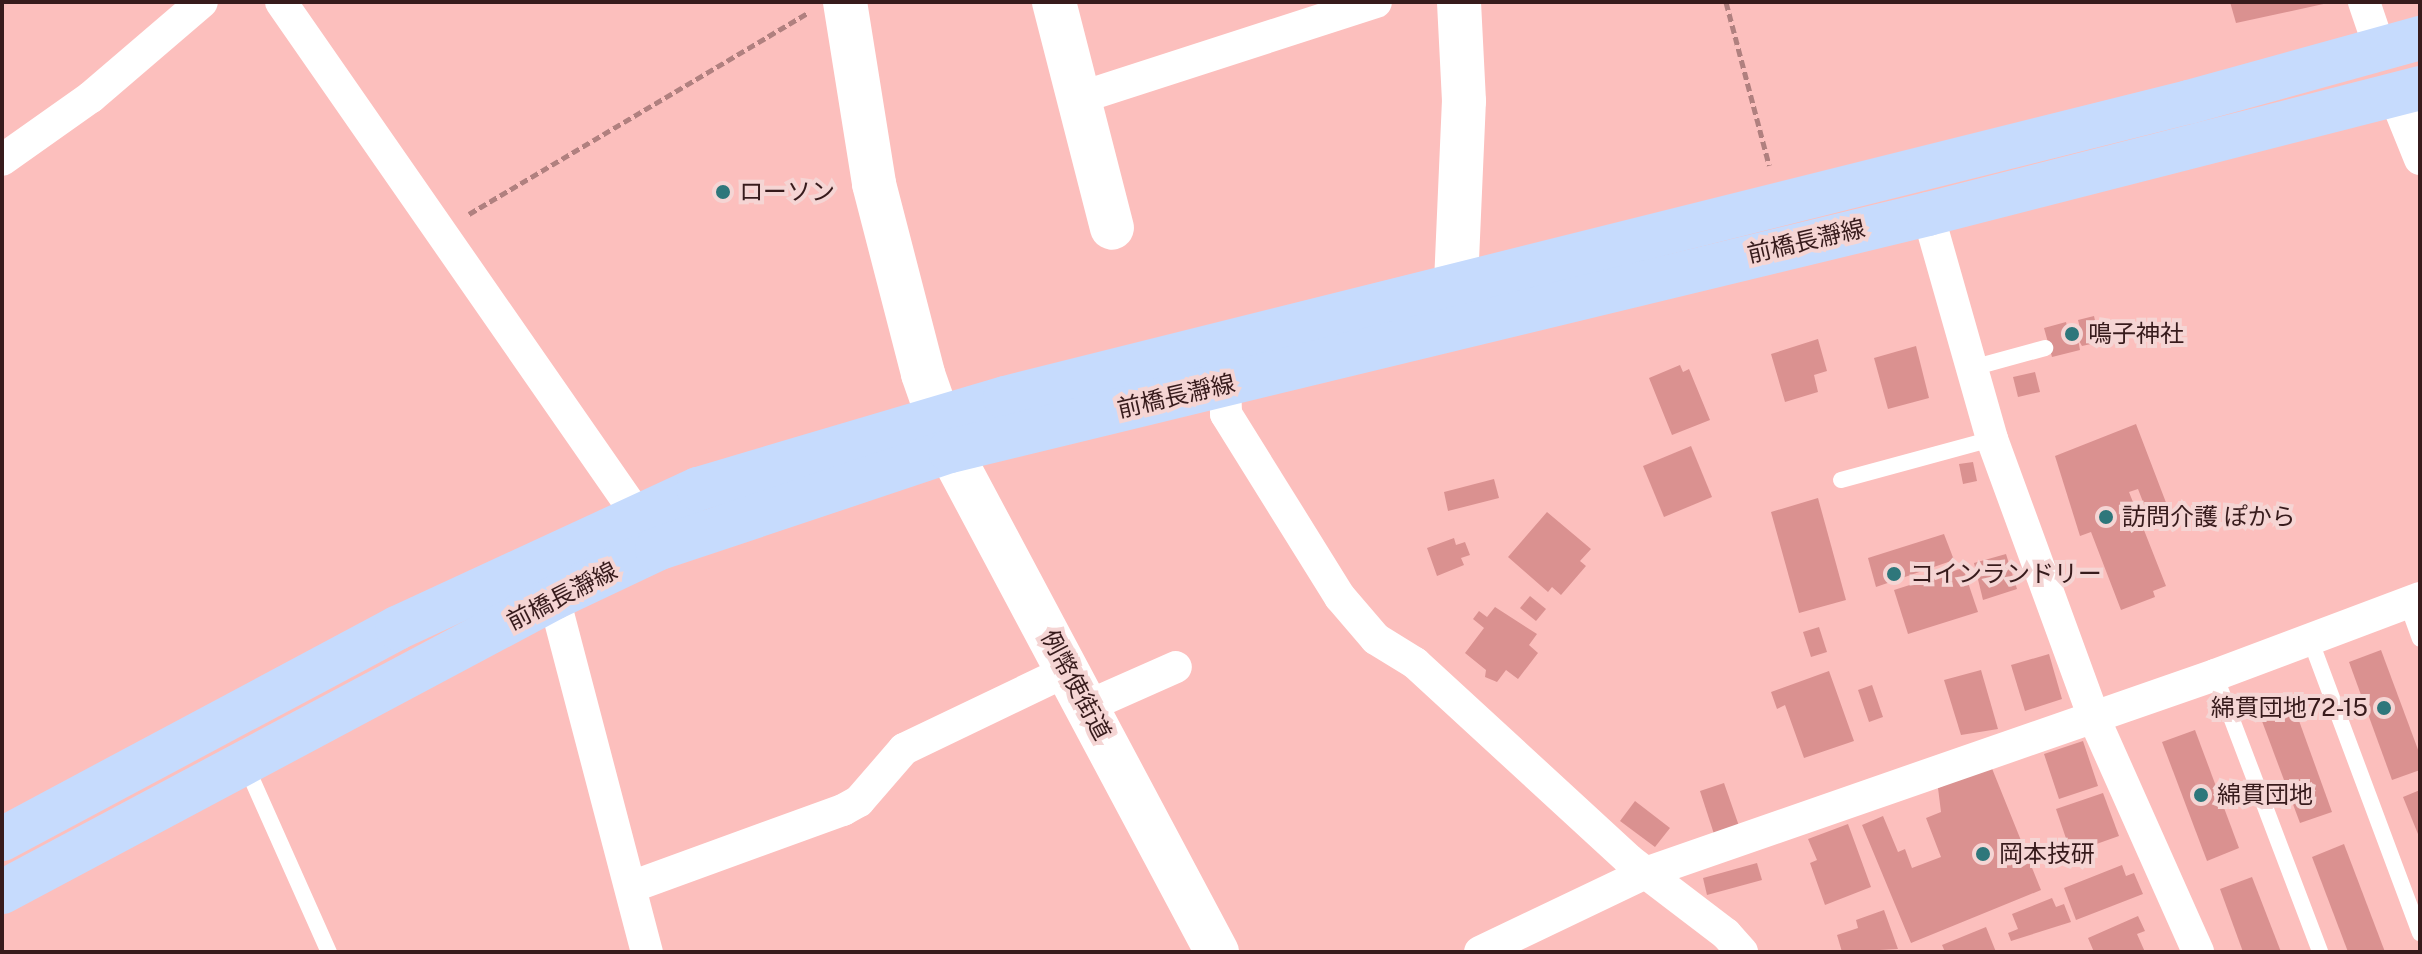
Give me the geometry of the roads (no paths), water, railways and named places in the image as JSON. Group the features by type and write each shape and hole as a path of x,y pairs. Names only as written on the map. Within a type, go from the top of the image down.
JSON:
{"main road":[{"name":"前橋長瀞線","path":"2,892 246,765 554,598 657,549 944,434 1456,283 1779,205 2400,44"},
{"name":"前橋長瀞線","path":"2,839 397,628 698,489 944,434 1225,384 1928,214 2407,91"}],"street":[{"path":"2,160 91,97 202,2"},
{"path":"281,2 443,230 638,516"},
{"path":"1054,2 1112,228"},
{"path":"1079,98 1376,2"},
{"path":"1456,283 1464,101 1459,2"},
{"path":"2364,2 2400,44"},
{"name":"例幣使街道","path":"830,5 874,184 944,434 1217,952"},
{"path":"2407,91 2420,159"},
{"path":"1928,214 1992,439 2094,718 2198,952"},
{"path":"1225,384 1226,414 1340,597 1376,639 1415,663 1742,952"},
{"path":"554,598 647,952"},
{"path":"1480,952 1648,872 2094,718 2414,601"},
{"path":"631,887 843,810 859,801 904,749 1078,688 1176,667"}],"lane":[{"path":"1972,368 2045,348"},
{"path":"1841,480 1992,439"},
{"path":"2414,601 2420,639"},
{"path":"2310,639 2420,933"},
{"path":"2215,675 2320,952"},
{"path":"246,765 329,952"}],"place":[{"name":"ローソン","path":"723,192"},
{"name":"鳴子神社","path":"2072,334"},
{"name":"訪問介護 ぽから","path":"2106,517"},
{"name":"コインランドリー","path":"1894,574"},
{"name":"綿貫団地72-15","path":"2384,708"},
{"name":"綿貫団地","path":"2201,795"},
{"name":"岡本技研","path":"1983,854"}]}
